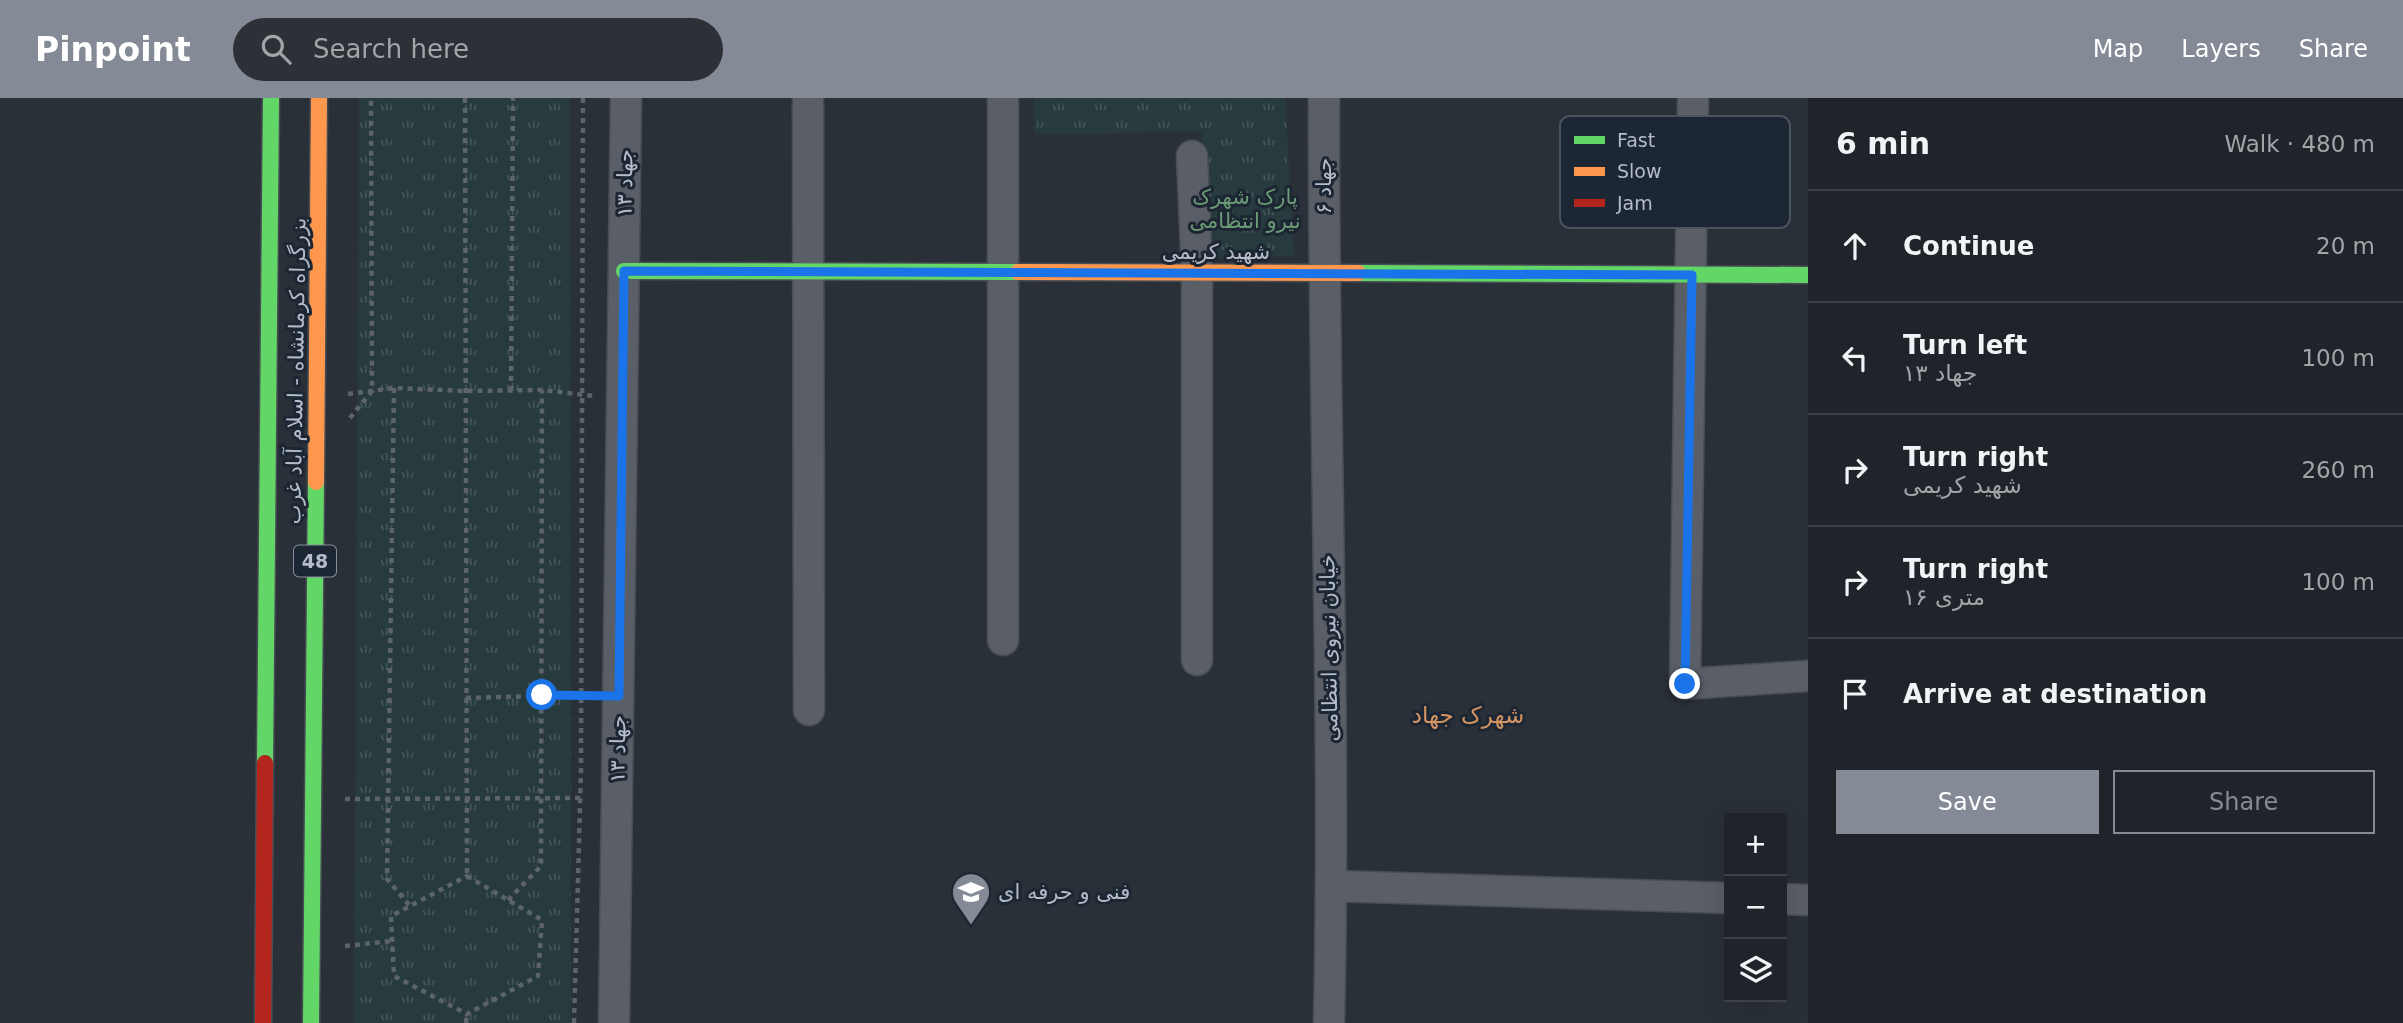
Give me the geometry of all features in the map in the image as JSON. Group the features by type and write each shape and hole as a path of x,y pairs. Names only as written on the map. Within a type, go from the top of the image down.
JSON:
{"main road":[{"name":"بزرگراه کرمانشاه - اسلام آباد غرب","path":"263,1023 271,98"},
{"name":"بزرگراه کرمانشاه - اسلام آباد غرب","path":"311,1023 319,98"},
{"name":"شهید کریمی","path":"624,271 1808,275"}],"street":[{"name":"جهاد ۱۳","path":"614,1023 626,98"},
{"path":"808,98 809,709"},
{"path":"1003,98 1003,640"},
{"name":"جهاد ۶","path":"1324,98 1324,273"},
{"path":"1693,98 1693,116"},
{"path":"1192,156 1197,273 1197,660"},
{"path":"1692,228 1685,684 1808,676"},
{"name":"خیابان نیروی انتظامی","path":"1324,273 1332,886 1329,1023"},
{"path":"1332,886 1724,898"},
{"path":"1787,899 1808,900"}],"path":[{"path":"350,430 350,416 372,391 371,98"},
{"path":"465,98 467,876"},
{"path":"511,391 513,98"},
{"path":"574,1023 580,798 583,98"},
{"path":"317,399 394,388 542,390 582,396 622,396"},
{"path":"394,388 387,879 410,906"},
{"path":"508,900 541,866 542,390"},
{"path":"466,698 619,696"},
{"path":"346,799 346,812"},
{"path":"313,804 346,799 617,800"},
{"path":"467,876 542,920 538,976 467,1014"},
{"path":"467,876 391,916 394,976 467,1014"},
{"path":"345,933 345,959"},
{"path":"345,946 392,941"},
{"path":"466,1023 467,1014"}],"green space":[{"path":"359,98 570,98 571,1023 354,1023"},
{"name":"پارک شهرک نیرو انتظامی","path":"1033,98 1285,98 1294,256 1197,259 1202,132 1035,134"}],"traffic: fast":[{"path":"265,763 271,98"},
{"path":"624,271 1018,272"},
{"path":"1358,273 1808,275"},
{"path":"311,1023 316,482"}],"traffic: slow":[{"path":"316,482 319,98"},
{"path":"1018,272 1358,273"}],"traffic: jam":[{"path":"263,1023 265,763"}],"place":[{"name":"فنی و حرفه ای","path":"971,926"}],"district":[{"name":"شهرک جهاد","path":"1468,715"}],"route":[{"path":"542,695 619,696 624,271 1692,275 1685,684"}]}
